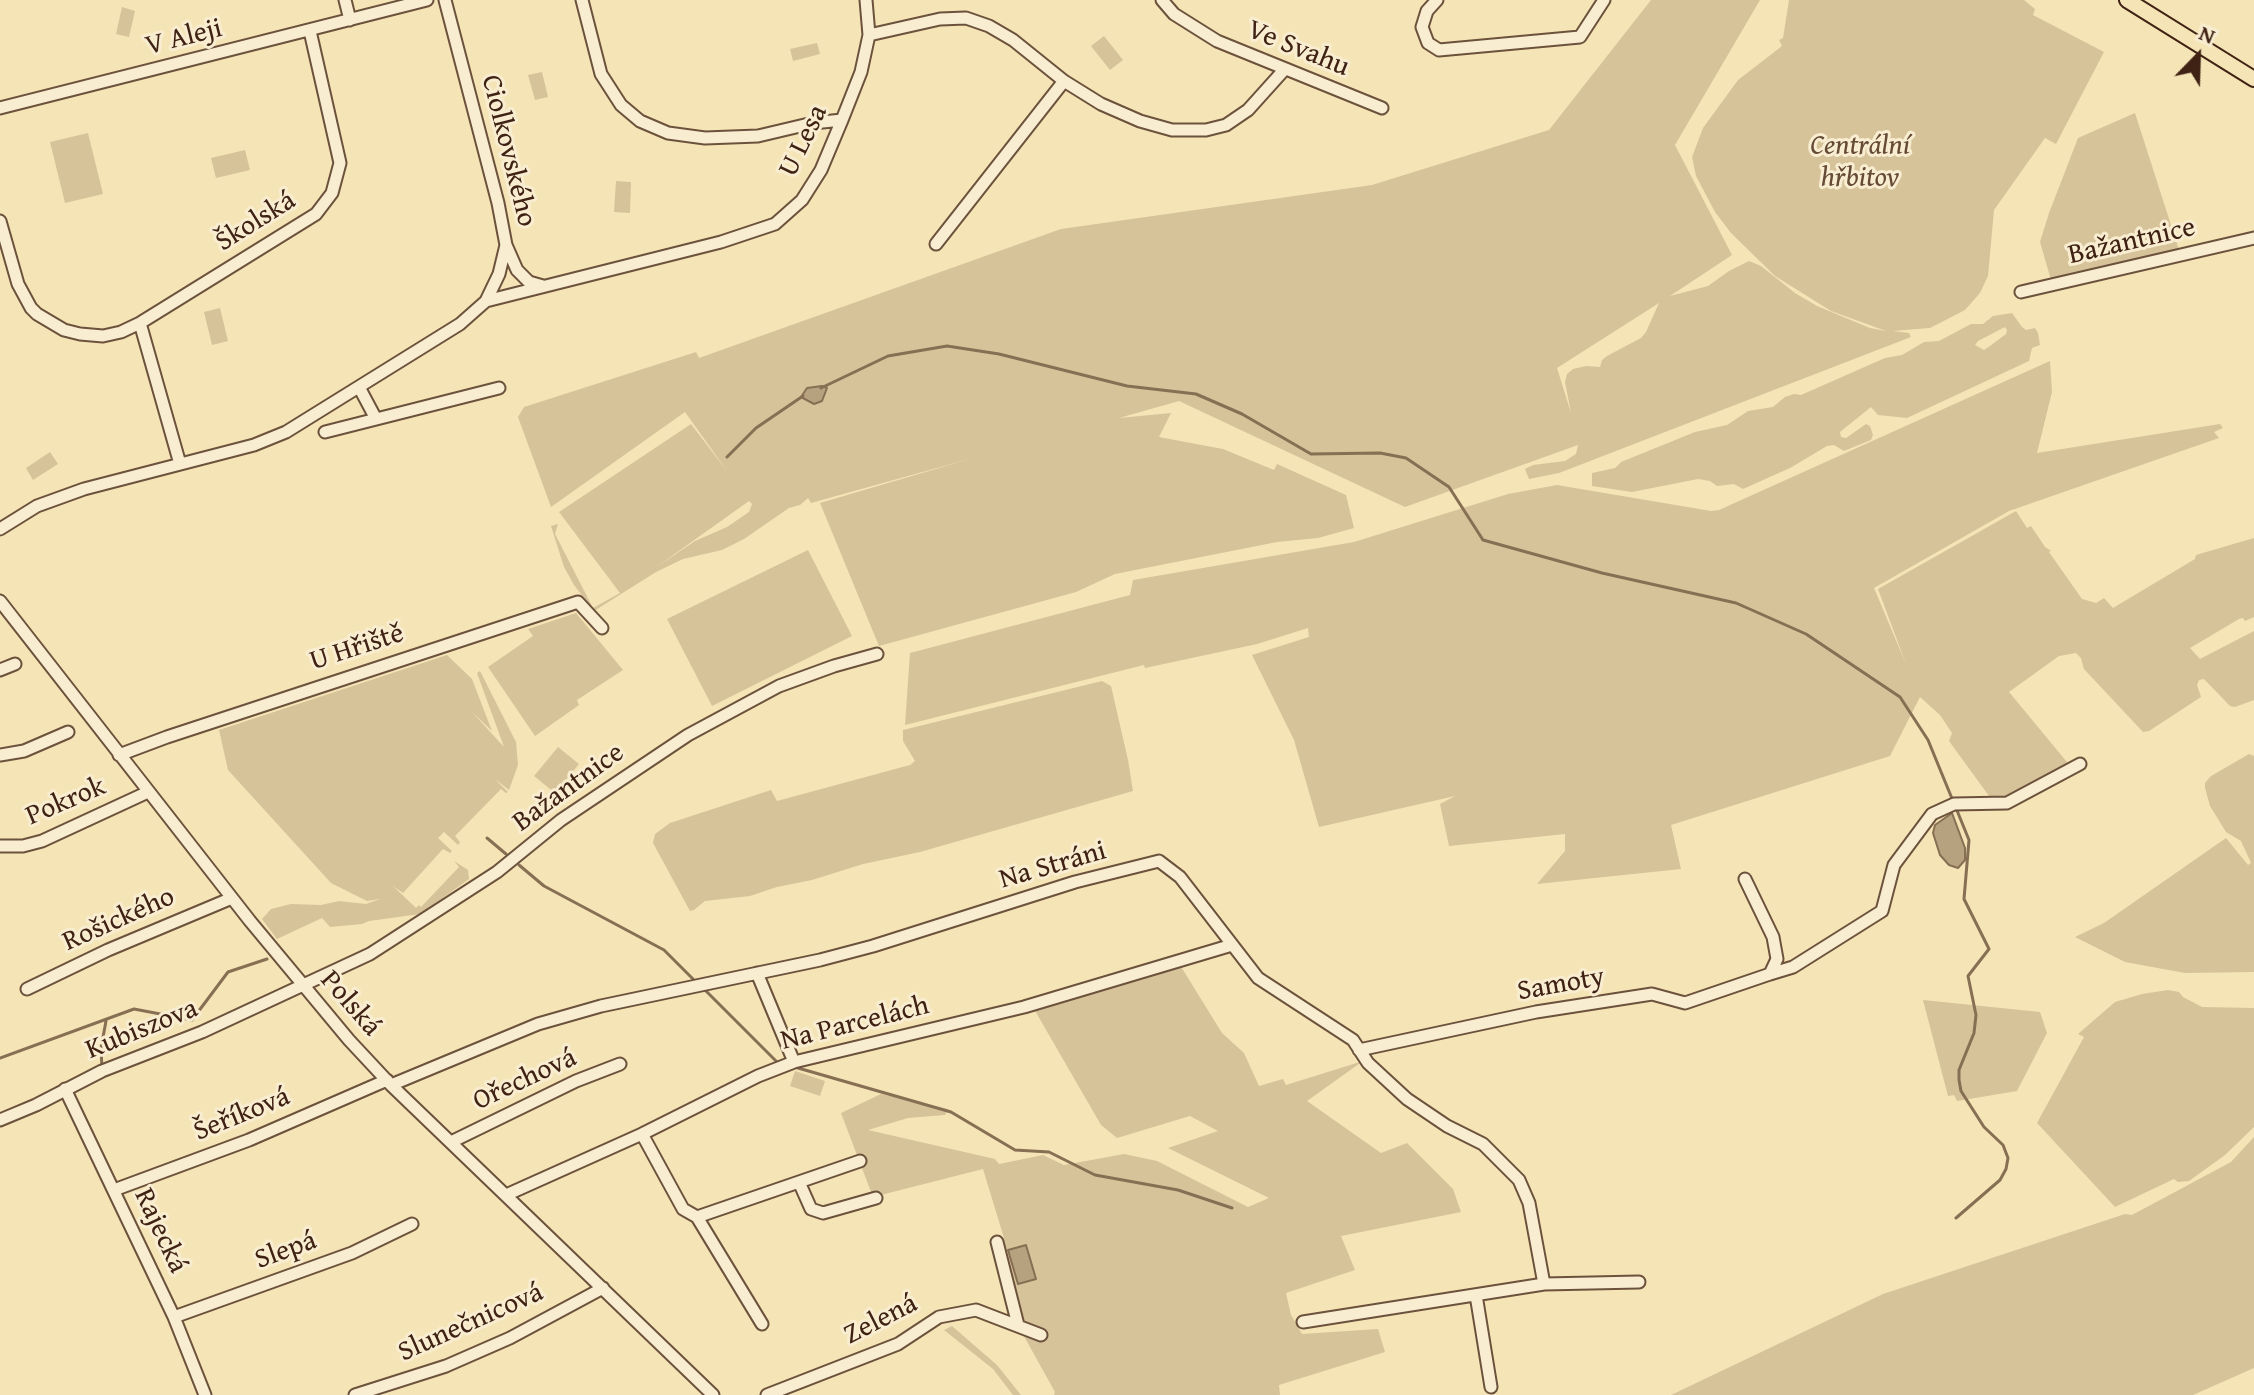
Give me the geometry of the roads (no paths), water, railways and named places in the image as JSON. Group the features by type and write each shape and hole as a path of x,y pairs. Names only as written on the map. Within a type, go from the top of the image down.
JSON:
{"main road":[{"path":"2127,0 2254,79"}],"street":[{"path":"345,0 350,20"},
{"name":"V Aleji","path":"0,108 427,0"},
{"name":"Ciolkovského","path":"0,529 37,506 84,489 254,445 286,432 460,324 486,301 499,274 506,245 445,0"},
{"path":"582,0 601,74 621,105 640,121 668,133 705,138 758,136 813,123 842,120"},
{"name":"U Lesa","path":"486,301 721,242 775,224 802,200 821,170 842,120 861,72 869,35 866,0"},
{"name":"Ve Svahu","path":"1162,0 1188,24 1217,41 1382,108"},
{"path":"1437,0 1427,11 1422,27 1428,43 1439,50 1572,40 1584,34 1604,0"},
{"path":"869,35 940,19 966,18 989,26 1013,40 1064,81 1101,104 1140,121 1172,130 1206,130 1226,125 1248,110 1284,70"},
{"name":"Školská","path":"0,221 18,284 37,314 64,330 80,334 103,336 140,323 316,214 332,193 340,163 310,31"},
{"path":"936,244 1064,81"},
{"name":"Bažantnice","path":"2021,292 2254,238"},
{"path":"506,245 517,270 529,282 545,287"},
{"path":"140,323 180,464"},
{"path":"359,387 376,419"},
{"path":"325,432 499,388"},
{"name":"Polská","path":"0,601 303,986 389,1083 713,1395"},
{"name":"U Hřiště","path":"119,755 578,602 602,628"},
{"name":"Bažantnice","path":"303,986 370,954 484,880 561,820 688,735 779,686 877,654"},
{"path":"0,670 15,664"},
{"path":"0,755 24,751 68,732"},
{"name":"Samoty","path":"1359,1050 1536,1012 1652,994 1685,1003 1793,967 1882,911 1894,865 1932,814 1954,804 2007,803 2080,764"},
{"name":"Pokrok","path":"0,846 23,846 42,841 148,792"},
{"name":"Na Stráni","path":"389,1083 538,1024 601,1006 873,946 1075,882 1159,861 1180,877 1258,978 1353,1040 1368,1063 1407,1099 1447,1126 1483,1144 1519,1180 1529,1203 1544,1284"},
{"path":"1745,879 1773,937 1777,959 1770,974"},
{"name":"Rošického","path":"27,989 108,950 232,898"},
{"name":"Na Parcelách","path":"506,1195 794,1062 1024,1007 1232,945"},
{"path":"757,973 794,1062"},
{"name":"Kubiszova","path":"0,1120 102,1071 202,1032 303,986"},
{"name":"Ořechová","path":"451,1142 576,1081 620,1064"},
{"name":"Šeříková","path":"114,1190 389,1083"},
{"name":"Rajecká","path":"65,1089 174,1317 205,1395"},
{"path":"642,1134 683,1209 697,1217 762,1324"},
{"path":"697,1217 860,1161"},
{"path":"799,1182 811,1209 823,1213 876,1198"},
{"name":"Slepá","path":"174,1317 352,1253 412,1224"},
{"path":"997,1242 1018,1325"},
{"path":"1303,1322 1544,1284 1639,1282"},
{"name":"Slunečnicová","path":"355,1395 446,1366 510,1338 603,1288"},
{"path":"1476,1295 1491,1387"},
{"name":"Zelená","path":"767,1395 898,1344 939,1317 976,1310 1041,1335"}],"waterway":[{"path":"821,388 888,356 947,346 999,354 1127,386 1196,394 1242,414 1311,454 1380,453 1406,458 1449,487 1483,540 1602,573 1736,603 1806,634 1900,697 1928,740 1953,801"},
{"path":"727,457 756,428 803,396"},
{"path":"1956,808 1969,840 1964,899 1989,949 1968,976 1976,1015 1974,1033 1959,1070 1959,1080 1961,1091 1984,1127 2003,1145 2008,1158 2000,1180 1956,1218"},
{"path":"487,838 506,854"},
{"path":"519,865 544,886 664,950 693,979"},
{"path":"0,1058 134,1009 192,1020 228,972 267,959"},
{"path":"706,991 778,1063"},
{"path":"102,1069 101,1048 106,1021"},
{"path":"798,1068 951,1112 1015,1150 1049,1152 1095,1175 1178,1190 1232,1208"}],"park label":[{"name":"Centrální hřbitov","path":"1860,163"}]}
